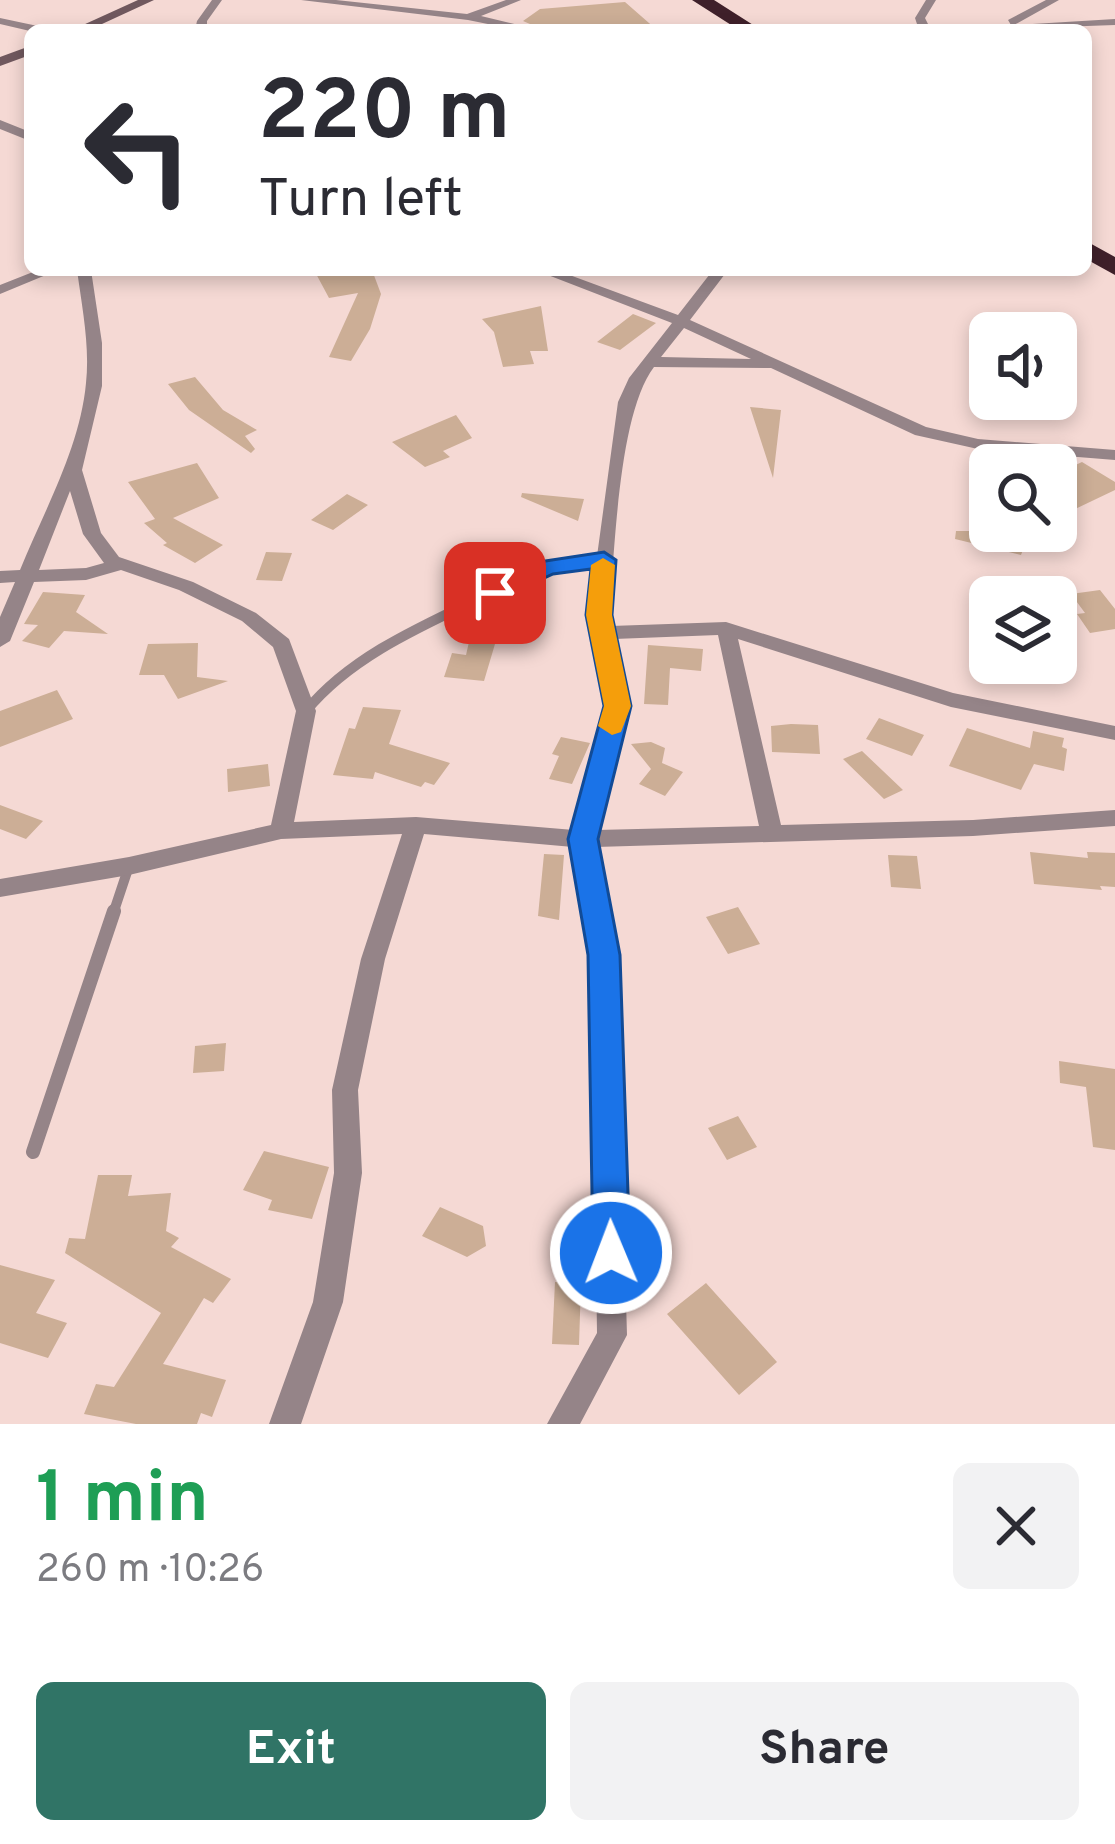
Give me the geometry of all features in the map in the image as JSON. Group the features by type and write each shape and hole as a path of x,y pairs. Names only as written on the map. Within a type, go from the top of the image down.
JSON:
{"highway":[{"path":"701,0 742,24"}],"street":[{"path":"91,24 143,0"},
{"path":"306,0 504,24"},
{"path":"468,17 516,0"},
{"path":"1009,24 1054,0"},
{"path":"1077,24 1115,22"},
{"path":"0,290 36,276"},
{"path":"0,641 74,460 94,386 85,276"},
{"path":"558,276 683,322 945,438 1115,455"},
{"path":"562,1424 612,1335 604,955 583,839 617,706 599,602 604,560 626,402 637,378 717,276"},
{"path":"651,362 775,364"},
{"path":"74,460 92,534 118,565 186,586 249,617 282,644 306,711 281,831"},
{"path":"0,577 86,574 118,565"},
{"path":"602,633 726,628 951,700 1115,733"},
{"path":"726,628 772,834"},
{"path":"0,889 281,831 416,825 583,839 973,828 1115,818"},
{"path":"285,1424 328,1302 348,1173 344,1090 373,959 416,825"}],"lane":[{"path":"306,711 328,684 357,663 527,575 548,567 604,560"},
{"path":"33,1152 129,866"}],"building":[{"path":"625,2 650,24 523,21 540,9"},
{"path":"317,276 374,276 381,294 370,329 351,361 329,357 358,293 329,298"},
{"path":"541,306 548,351 530,351 534,364 503,367 494,332 482,319"},
{"path":"633,314 656,323 620,350 597,342"},
{"path":"195,377 223,410 257,430 245,436 255,449 251,453 189,410 168,384"},
{"path":"750,407 781,410 773,478"},
{"path":"456,415 472,438 443,451 450,457 425,467 392,442"},
{"path":"1082,462 1115,482 1115,490 1077,508 1077,464"},
{"path":"197,463 219,498 173,518 223,545 195,563 163,545 167,543 144,523 155,519 128,482"},
{"path":"522,493 584,499 578,521 521,497"},
{"path":"347,494 368,505 333,530 311,520"},
{"path":"956,531 969,531 969,542 955,539"},
{"path":"266,552 292,553 282,581 256,580"},
{"path":"1100,590 1115,609 1115,629 1090,633 1077,614 1085,613 1077,593"},
{"path":"43,592 85,595 76,612 108,634 64,631 49,648 22,641 38,625 24,624"},
{"path":"469,642 495,644 484,681 444,677 452,653 466,655"},
{"path":"198,643 197,677 228,681 178,699 164,675 139,675 148,644"},
{"path":"648,645 703,649 701,671 670,668 668,705 644,704"},
{"path":"57,690 73,719 0,747 0,711"},
{"path":"363,707 401,710 389,744 450,763 434,785 425,782 421,787 375,772 373,779 333,775 349,728 355,729"},
{"path":"879,718 924,735 912,756 866,739"},
{"path":"818,725 820,754 772,752 771,726"},
{"path":"967,728 1030,748 1033,731 1064,738 1064,771 1034,764 1021,790 949,766"},
{"path":"561,737 590,743 572,784 549,779 559,756 552,754"},
{"path":"651,742 665,748 662,763 683,772 665,796 639,784 651,769 631,744"},
{"path":"862,751 903,790 884,799 843,759"},
{"path":"268,764 270,786 228,792 227,769"},
{"path":"0,805 43,821 26,839 0,829"},
{"path":"1030,852 1088,858 1087,852 1115,853 1115,887 1034,884"},
{"path":"544,854 564,855 559,920 538,916"},
{"path":"888,855 917,856 921,889 891,887"},
{"path":"738,907 760,944 728,954 706,917"},
{"path":"226,1043 224,1071 193,1073 195,1046"},
{"path":"1059,1061 1115,1069 1115,1150 1093,1147 1086,1087 1060,1083"},
{"path":"738,1116 757,1147 727,1160 708,1128"},
{"path":"264,1151 329,1167 312,1219 268,1210 272,1200 243,1190"},
{"path":"98,1175 132,1175 128,1196 171,1193 166,1231 179,1238 171,1247 231,1279 213,1303 204,1298 163,1364 226,1380 212,1417 201,1413 197,1424 136,1424 84,1414 96,1384 114,1387 161,1313 65,1253 69,1238 85,1239"},
{"path":"440,1207 483,1226 486,1246 467,1257 422,1236"},
{"path":"0,1265 55,1280 36,1313 67,1323 48,1358 0,1343"},
{"path":"555,1282 581,1284 579,1345 552,1344"},
{"path":"706,1283 777,1362 739,1395 667,1314"}],"slow traffic":[{"path":"603,565 599,615 617,706 612,726"}],"route":[{"path":"495,593 548,567 604,560 599,615 617,706 583,839 604,955 611,1253"}]}
